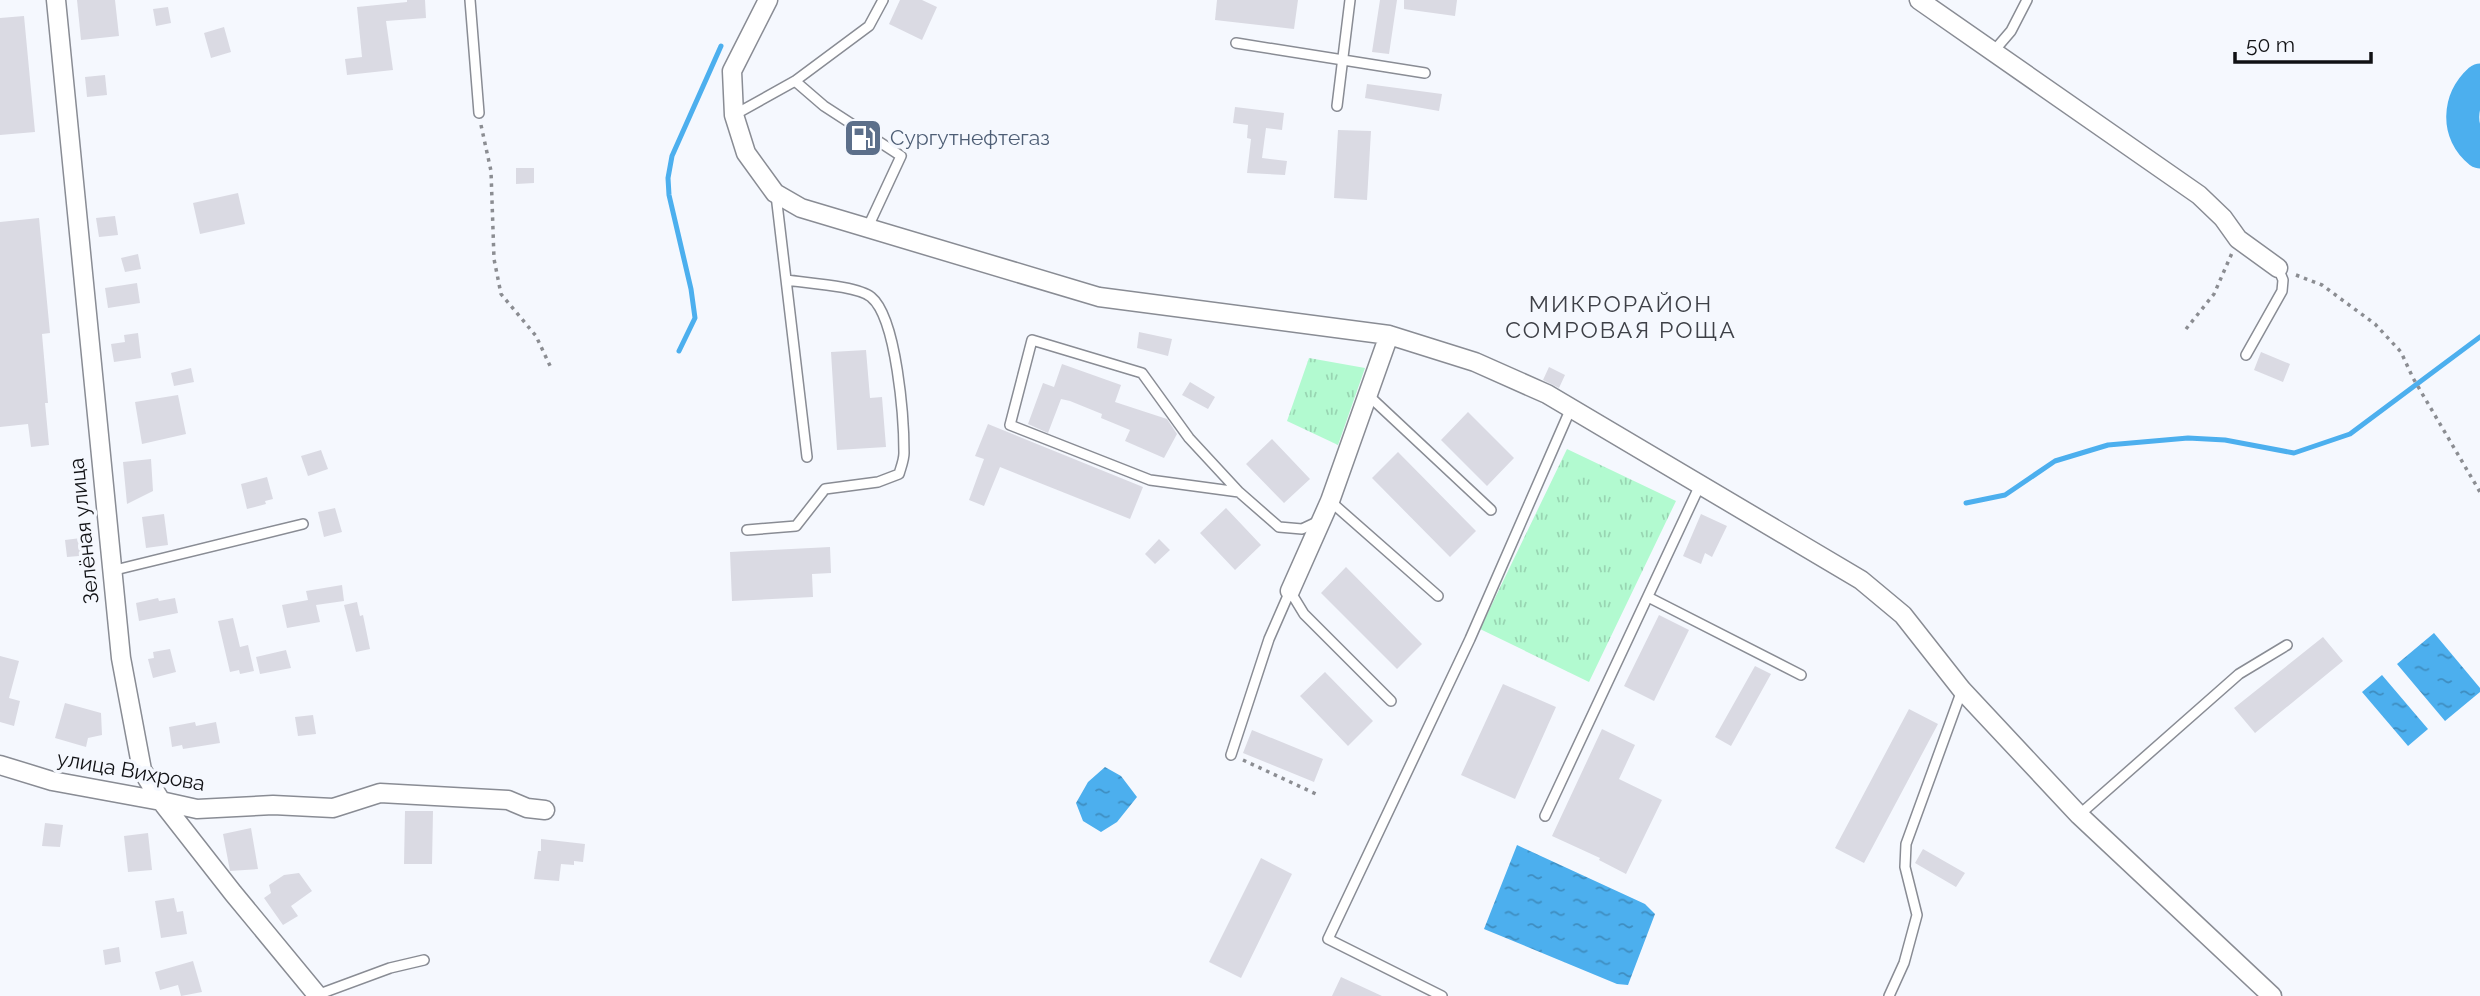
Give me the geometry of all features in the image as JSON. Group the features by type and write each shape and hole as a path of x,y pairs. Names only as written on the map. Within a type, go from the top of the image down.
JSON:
{"street":[{"name":"Зелёная улица","path":"56,0 111,571 121,658 142,770 161,801 318,995"},
{"path":"768,0 732,71 734,116 746,153 775,193 801,208 1099,297 1389,335 1475,362 1547,394 1861,580 1903,615 1962,690 2079,815 2272,996"},
{"path":"1919,0 2199,195 2223,218 2238,239 2278,268"},
{"path":"1290,591 1330,501 1389,335"},
{"name":"улица Вихрова","path":"0,765 52,781 197,810 273,804 332,808 380,793 508,800 527,808 545,810"}],"lane":[{"path":"470,0 479,113"},
{"path":"734,116 795,81 869,26 883,0"},
{"path":"1337,106 1350,0"},
{"path":"1993,52 2011,31 2026,0"},
{"path":"1236,43 1425,73"},
{"path":"795,81 824,106 901,156 867,229"},
{"path":"775,193 807,457"},
{"path":"2246,355 2282,291 2283,280 2278,268"},
{"path":"747,530 796,526 825,489 878,482 899,474 904,455 895,352 885,315 871,296 850,289 787,280"},
{"path":"1239,492 1150,480 1010,425 1032,340 1142,373 1189,438 1239,492 1279,527 1302,529 1321,520"},
{"path":"1368,395 1491,510"},
{"path":"1442,996 1328,939 1470,639 1571,408"},
{"path":"1545,816 1700,485"},
{"path":"1330,501 1438,596"},
{"path":"111,571 303,524"},
{"path":"1290,591 1304,614 1391,701"},
{"path":"1231,755 1269,639 1290,591"},
{"path":"1648,597 1801,675"},
{"path":"2079,815 2239,674 2287,645"},
{"path":"1889,996 1904,963 1917,915 1905,867 1906,844 1962,690"},
{"path":"318,995 390,968 424,960"}],"path":[{"path":"479,113 491,171 494,259 501,294 536,336 552,370"},
{"path":"2186,329 2214,294 2238,239"},
{"path":"2278,268 2322,285 2375,324 2401,352 2413,378 2480,492"},
{"path":"1231,755 1316,794"}],"green space":[{"path":"1309,358 1365,368 1338,445 1287,421"},
{"path":"1567,449 1676,501 1589,682 1480,629"}],"water":[{"path":"2434,633 2480,688 2480,692 2445,721 2397,664"},
{"path":"2382,675 2428,729 2408,746 2362,692"},
{"path":"1105,767 1121,776 1137,797 1117,822 1101,832 1083,821 1076,803 1088,782"},
{"path":"1517,845 1645,904 1655,914 1628,985 1617,984 1484,929"}],"building":[{"path":"77,0 115,0 119,36 81,40"},
{"path":"425,0 426,18 386,21 393,70 347,75 345,59 362,57 357,7"},
{"path":"900,0 922,0 937,7 922,40 889,24"},
{"path":"1217,0 1298,0 1294,29 1215,20"},
{"path":"1380,0 1397,0 1389,54 1372,52"},
{"path":"1404,0 1457,0 1455,16 1404,9"},
{"path":"168,7 171,23 156,26 153,9"},
{"path":"24,16 35,132 0,135 0,18"},
{"path":"224,27 231,52 211,58 204,33"},
{"path":"105,75 107,95 87,97 85,77"},
{"path":"1367,84 1442,94 1439,111 1365,98"},
{"path":"1235,107 1284,113 1282,130 1266,128 1262,158 1287,161 1285,175 1247,173 1251,139 1247,138 1248,125 1233,123"},
{"path":"1338,130 1371,131 1367,200 1334,198"},
{"path":"516,168 534,168 534,183 516,184"},
{"path":"238,193 245,224 200,234 193,203"},
{"path":"115,216 118,235 99,237 96,218"},
{"path":"39,218 50,333 42,334 49,445 31,447 28,424 0,427 0,222"},
{"path":"138,254 141,269 125,272 121,258"},
{"path":"137,283 140,303 108,308 105,288"},
{"path":"1139,332 1172,339 1168,356 1137,348"},
{"path":"138,333 141,358 114,362 111,344 125,342 124,335"},
{"path":"866,350 870,398 882,397 886,447 837,450 831,352"},
{"path":"2261,352 2290,364 2283,382 2254,370"},
{"path":"1062,364 1121,385 1115,402 1167,419 1177,434 1164,458 1125,441 1130,430 1101,418 1102,414 1070,401 1061,399 1048,433 1028,424 1043,383 1054,387"},
{"path":"1549,367 1565,375 1559,388 1543,380"},
{"path":"191,368 194,382 174,386 171,373"},
{"path":"1190,382 1215,397 1208,409 1182,395"},
{"path":"178,395 186,434 142,444 135,402"},
{"path":"1468,412 1514,458 1487,486 1441,440"},
{"path":"988,424 1143,487 1130,519 1000,467 984,506 969,500 984,459 975,456"},
{"path":"1272,439 1310,479 1284,503 1246,464"},
{"path":"321,450 328,469 308,476 301,456"},
{"path":"1398,452 1476,531 1450,557 1372,478"},
{"path":"151,459 153,491 127,504 123,462"},
{"path":"267,477 273,499 265,501 266,504 247,509 241,484"},
{"path":"335,508 342,532 324,537 318,512"},
{"path":"1226,508 1261,545 1235,570 1200,533"},
{"path":"164,514 168,545 146,548 142,517"},
{"path":"1701,514 1727,526 1712,557 1705,553 1701,564 1683,556"},
{"path":"89,537 91,555 67,557 65,540"},
{"path":"1159,539 1170,550 1155,564 1145,554"},
{"path":"830,547 831,573 812,574 813,597 732,601 730,552"},
{"path":"1346,567 1422,644 1397,669 1321,593"},
{"path":"342,585 344,601 316,605 320,622 287,628 282,605 308,600 306,591"},
{"path":"158,598 159,601 175,598 178,613 139,621 136,603"},
{"path":"357,602 360,616 363,615 370,649 356,652 344,605"},
{"path":"1659,615 1689,630 1654,701 1624,686"},
{"path":"233,618 240,647 248,645 254,671 240,674 239,670 230,672 218,621"},
{"path":"2323,637 2343,661 2255,733 2234,708"},
{"path":"170,649 176,672 153,678 148,659 154,658 153,652"},
{"path":"286,650 291,668 260,674 256,657"},
{"path":"0,656 19,661 9,698 20,701 14,726 0,722"},
{"path":"1755,666 1771,674 1731,746 1715,737"},
{"path":"1325,672 1373,721 1348,746 1300,696"},
{"path":"1503,684 1556,707 1515,799 1461,775"},
{"path":"65,703 101,713 102,735 88,738 86,747 55,738"},
{"path":"1909,709 1938,724 1864,863 1835,848"},
{"path":"313,715 316,734 298,736 295,717"},
{"path":"195,722 196,726 216,722 220,743 183,749 182,745 172,747 169,727"},
{"path":"1602,729 1635,745 1619,779 1662,800 1626,874 1599,860 1600,858 1552,836"},
{"path":"1252,730 1323,759 1314,782 1243,753"},
{"path":"405,811 433,811 432,864 404,864"},
{"path":"45,823 63,825 60,847 42,846"},
{"path":"251,828 258,869 230,871 223,834"},
{"path":"148,833 152,870 128,872 124,836"},
{"path":"541,839 585,844 583,862 574,861 574,865 561,864 559,881 534,879"},
{"path":"1923,849 1965,873 1956,887 1915,863"},
{"path":"1261,858 1292,874 1241,978 1209,962"},
{"path":"299,873 312,891 291,906 298,916 283,925 264,898 271,893 269,885 284,875"},
{"path":"174,898 177,912 183,911 187,934 161,938 155,901"},
{"path":"119,947 121,962 105,965 103,950"},
{"path":"193,961 202,992 181,996 178,985 160,990 155,972"},
{"path":"1341,977 1382,996 1332,996"}],"waterway":[{"path":"679,351 695,318 669,195 668,178 672,156 721,46"},
{"path":"2480,80 2467,97 2463,116 2467,136 2480,152"},
{"path":"1966,503 2005,495 2055,461 2108,445 2188,438 2225,440 2294,453 2350,434 2480,337"}],"place":[{"name":"Сургутнефтегаз","path":"863,138"}],"district":[{"name":"МИКРОРАЙОН СОМРОВАЯ РОЩА","path":"1621,317"}]}
